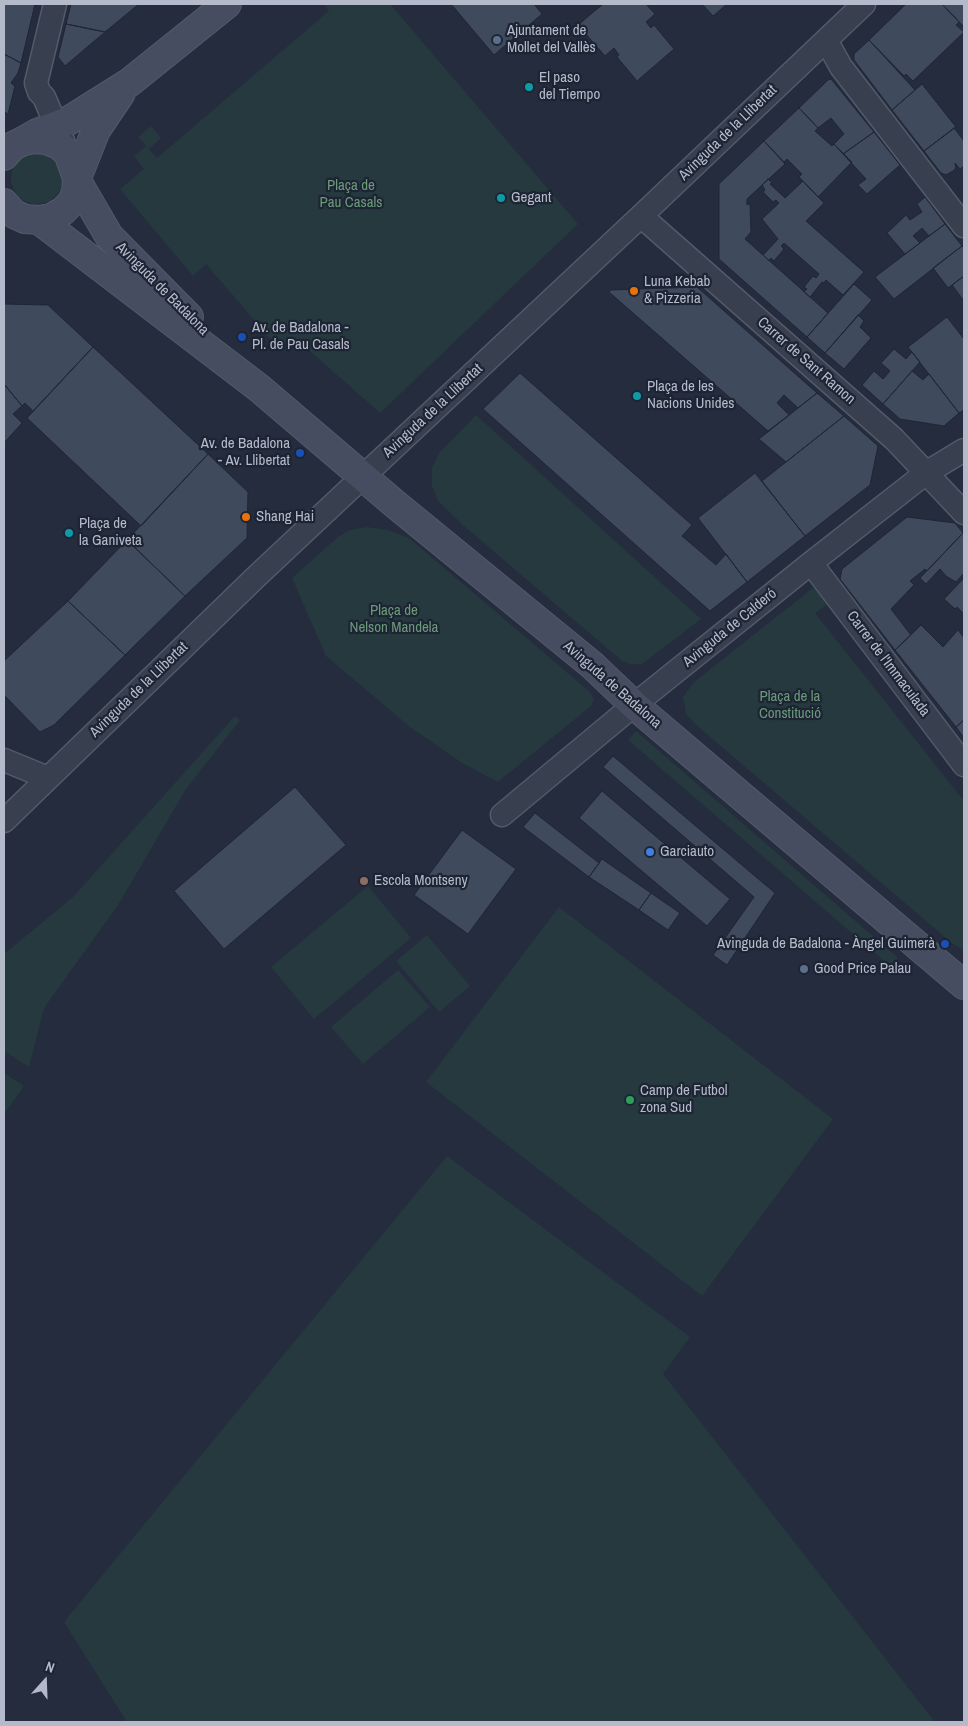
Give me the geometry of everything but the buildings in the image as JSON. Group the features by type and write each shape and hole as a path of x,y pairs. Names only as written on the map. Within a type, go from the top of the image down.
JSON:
{"street":[{"path":"23,220 58,215 68,207 76,192 74,171 57,126 36,84 55,4"},
{"path":"12,149 68,121 130,82 227,4"},
{"name":"Avinguda de la Llibertat","path":"4,821 197,633 864,4"},
{"path":"826,40 840,67 964,226"},
{"path":"74,171 96,130 130,82"},
{"path":"12,149 34,139 46,140 59,145 74,171"},
{"name":"Avinguda de Badalona","path":"74,171 109,236 259,388"},
{"name":"Avinguda de Badalona","path":"4,203 14,214 259,388 592,665 634,705 964,985"},
{"name":"Carrer de Sant Ramon","path":"641,216 894,439 964,513"},
{"name":"Avinguda de Calderó","path":"502,815 634,705 811,563 926,473 964,450"},
{"name":"Carrer de l'Immaculada","path":"811,563 964,765"},
{"path":"4,760 48,778"}],"green space":[{"name":"Plaça de Pau Casals","path":"324,4 390,4 578,224 380,413 294,337 279,349 206,264 193,276 120,189 144,169 134,156 146,146 138,137 151,126 161,138 149,149 157,158 329,11"},
{"path":"37,152 47,154 55,160 61,168 63,178 61,188 55,196 47,202 37,204 27,202 19,196 13,188 11,178 13,168 19,160 27,154"},
{"path":"476,415 701,619 642,664 630,664 622,661 464,526 438,501 432,486 432,468 439,453"},
{"name":"Plaça de Nelson Mandela","path":"367,527 388,530 409,538 590,692 594,699 591,706 498,782 462,763 410,727 326,656 292,578 338,537 350,530"},
{"name":"Plaça de la Constitució","path":"814,587 827,605 815,613 964,801 964,950 953,944 696,725 686,714 683,697 693,683"},
{"path":"235,716 240,720 186,789 118,905 44,1008 29,1067 4,1051 4,954 73,897"},
{"path":"636,731 898,958 890,966 628,740"},
{"path":"368,886 411,938 314,1019 271,967"},
{"name":"Camp de Futbol zona Sud","path":"559,907 833,1119 702,1296 426,1082"},
{"path":"427,935 470,986 439,1012 396,961"},
{"path":"398,970 430,1007 363,1064 331,1027"},
{"path":"4,1073 24,1086 4,1114"},
{"path":"447,1156 690,1337 663,1374 935,1722 127,1722 64,1622"}],"place":[{"name":"Ajuntament de Mollet del Vallès","path":"497,40"},
{"name":"El paso del Tiempo","path":"529,87"},
{"name":"Gegant","path":"501,198"},
{"name":"Luna Kebab & Pizzeria","path":"634,291"},
{"name":"Av. de Badalona - Pl. de Pau Casals","path":"242,337"},
{"name":"Plaça de les Nacions Unides","path":"637,396"},
{"name":"Av. de Badalona - Av. Llibertat","path":"300,453"},
{"name":"Shang Hai","path":"246,517"},
{"name":"Plaça de la Ganiveta","path":"69,533"},
{"name":"Garciauto","path":"650,852"},
{"name":"Escola Montseny","path":"364,881"},
{"name":"Avinguda de Badalona - Àngel Guimerà","path":"945,944"},
{"name":"Good Price Palau","path":"804,969"},
{"name":"Camp de Futbol zona Sud","path":"630,1100"}]}
